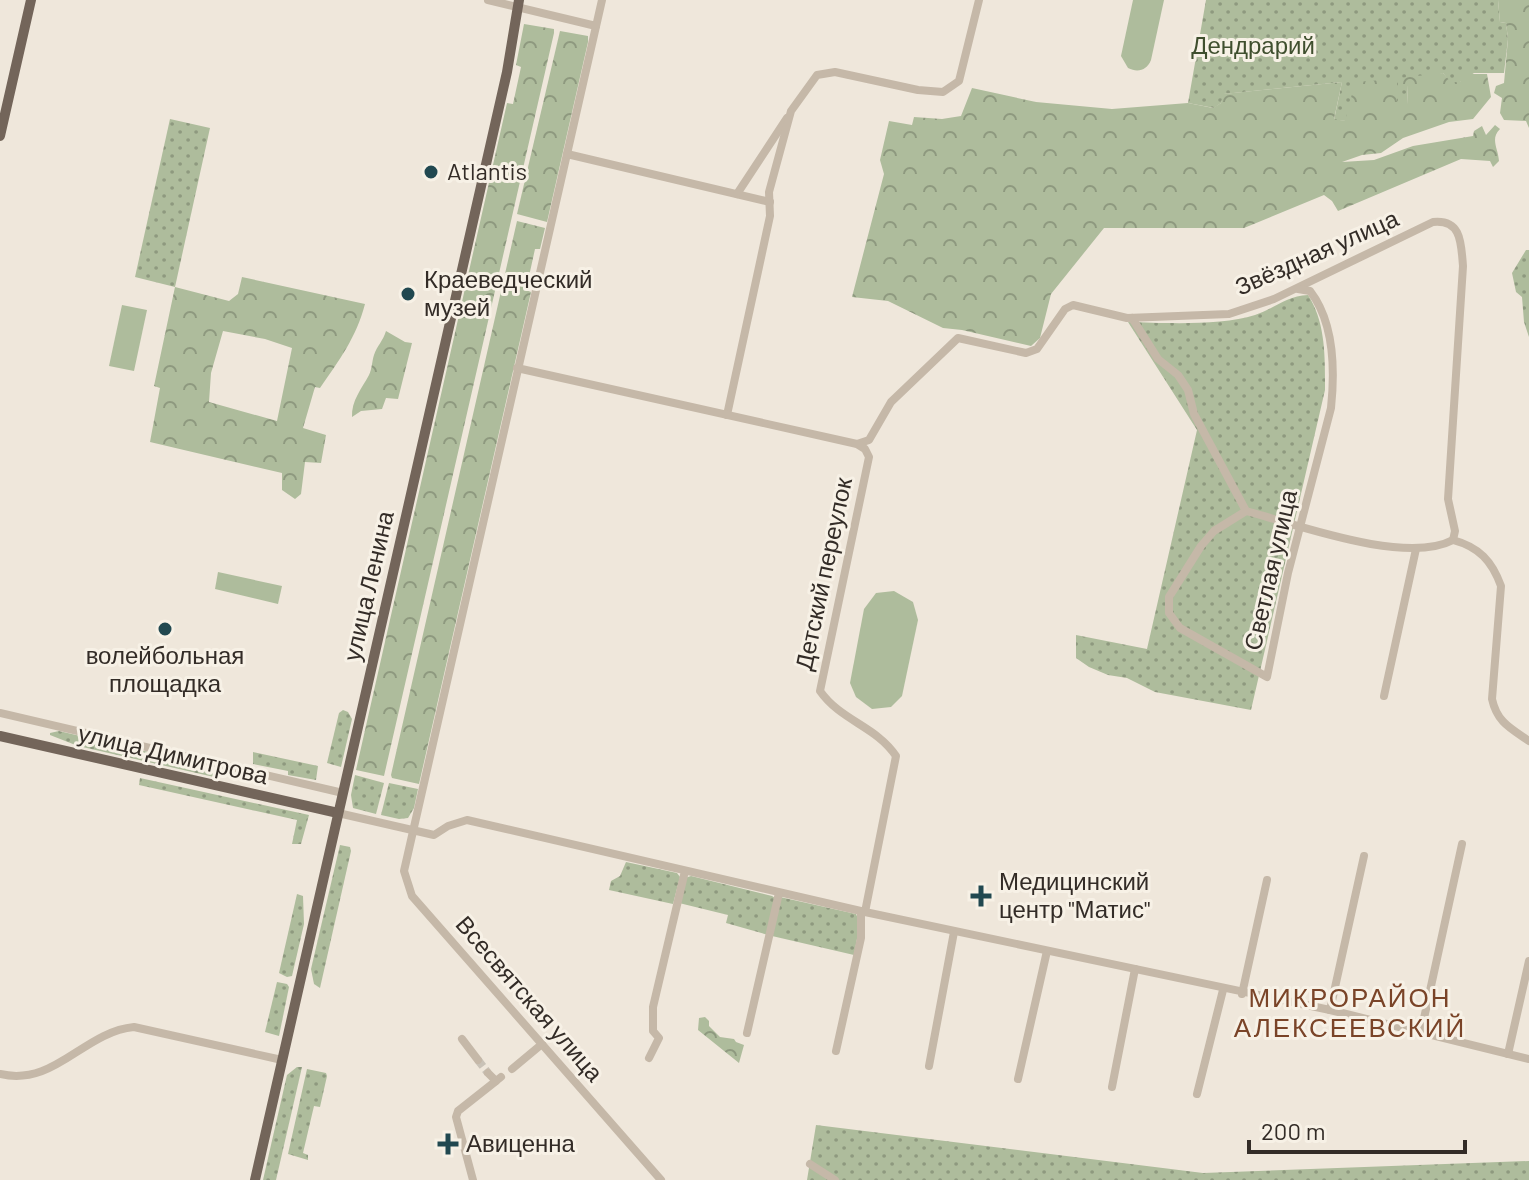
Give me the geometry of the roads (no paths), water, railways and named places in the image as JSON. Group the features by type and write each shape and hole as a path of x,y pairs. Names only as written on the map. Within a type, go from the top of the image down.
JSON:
{"main road":[{"path":"0,136 31,0"},
{"name":"улица Ленина","path":"255,1180 507,72 519,4"},
{"name":"улица Димитрова","path":"0,736 338,813"}],"street":[{"path":"488,0 519,4 596,26"},
{"name":"Всесвятская улица","path":"602,0 404,871 412,896 661,1180"},
{"path":"737,194 817,75 835,72 918,90 943,92 959,81 979,0"},
{"path":"727,415 770,216 769,192 791,111"},
{"path":"567,154 770,202"},
{"name":"Звёздная улица","path":"857,444 869,440 891,402 958,338 1026,353 1037,349 1065,309 1073,305 1132,318 1229,314 1251,309 1433,222 1451,223 1459,233 1463,266 1448,499 1455,531 1453,540"},
{"name":"Светлая улица","path":"1246,511 1214,531 1201,546 1169,597 1169,613 1180,628 1267,677 1331,408 1333,385 1330,338 1319,303 1310,291 1295,289"},
{"path":"1132,318 1158,359 1178,375 1188,390 1194,414 1246,511 1362,542 1416,549 1440,547 1453,540 1481,552 1501,586 1492,699 1494,710 1502,722 1529,741"},
{"name":"Детский переулок","path":"517,368 857,444 865,449 869,457 820,691 838,711 886,741 896,756 863,912"},
{"path":"1384,696 1416,549"},
{"path":"0,713 343,793"},
{"path":"338,813 434,835 448,826 467,820 863,912 1242,994 1330,1010 1529,1059"},
{"path":"1421,1032 1462,844"},
{"path":"1330,1010 1364,856"},
{"path":"649,1058 659,1038 653,1031 653,1007 685,871"},
{"path":"1242,994 1267,880"},
{"path":"747,1033 779,893"},
{"path":"836,1051 861,938 863,912"},
{"path":"929,1066 954,932"},
{"path":"1018,1079 1047,951"},
{"path":"1508,1054 1529,961"},
{"path":"1112,1087 1135,969"},
{"path":"1197,1094 1223,990"},
{"path":"0,1074 31,1076 48,1070 115,1031 134,1027 282,1060"},
{"path":"462,1039 478,1060"},
{"path":"512,1069 542,1044"},
{"path":"473,1180 456,1117 458,1111 498,1079 488,1073"},
{"path":"810,1164 835,1180"}],"tunnel":[{"path":"478,1060 488,1073"}],"place":[{"name":"Atlantis","path":"431,172"},
{"name":"Краеведческий музей","path":"408,294"},
{"name":"волейбольная площадка","path":"165,629"},
{"name":"Медицинский центр \"Матис\"","path":"981,896"},
{"name":"Авиценна","path":"448,1144"}],"district":[{"name":"МИКРОРАЙОН АЛЕКСЕЕВСКИЙ","path":"1350,1013"}],"park label":[{"name":"Дендрарий","path":"1253,46"}]}
